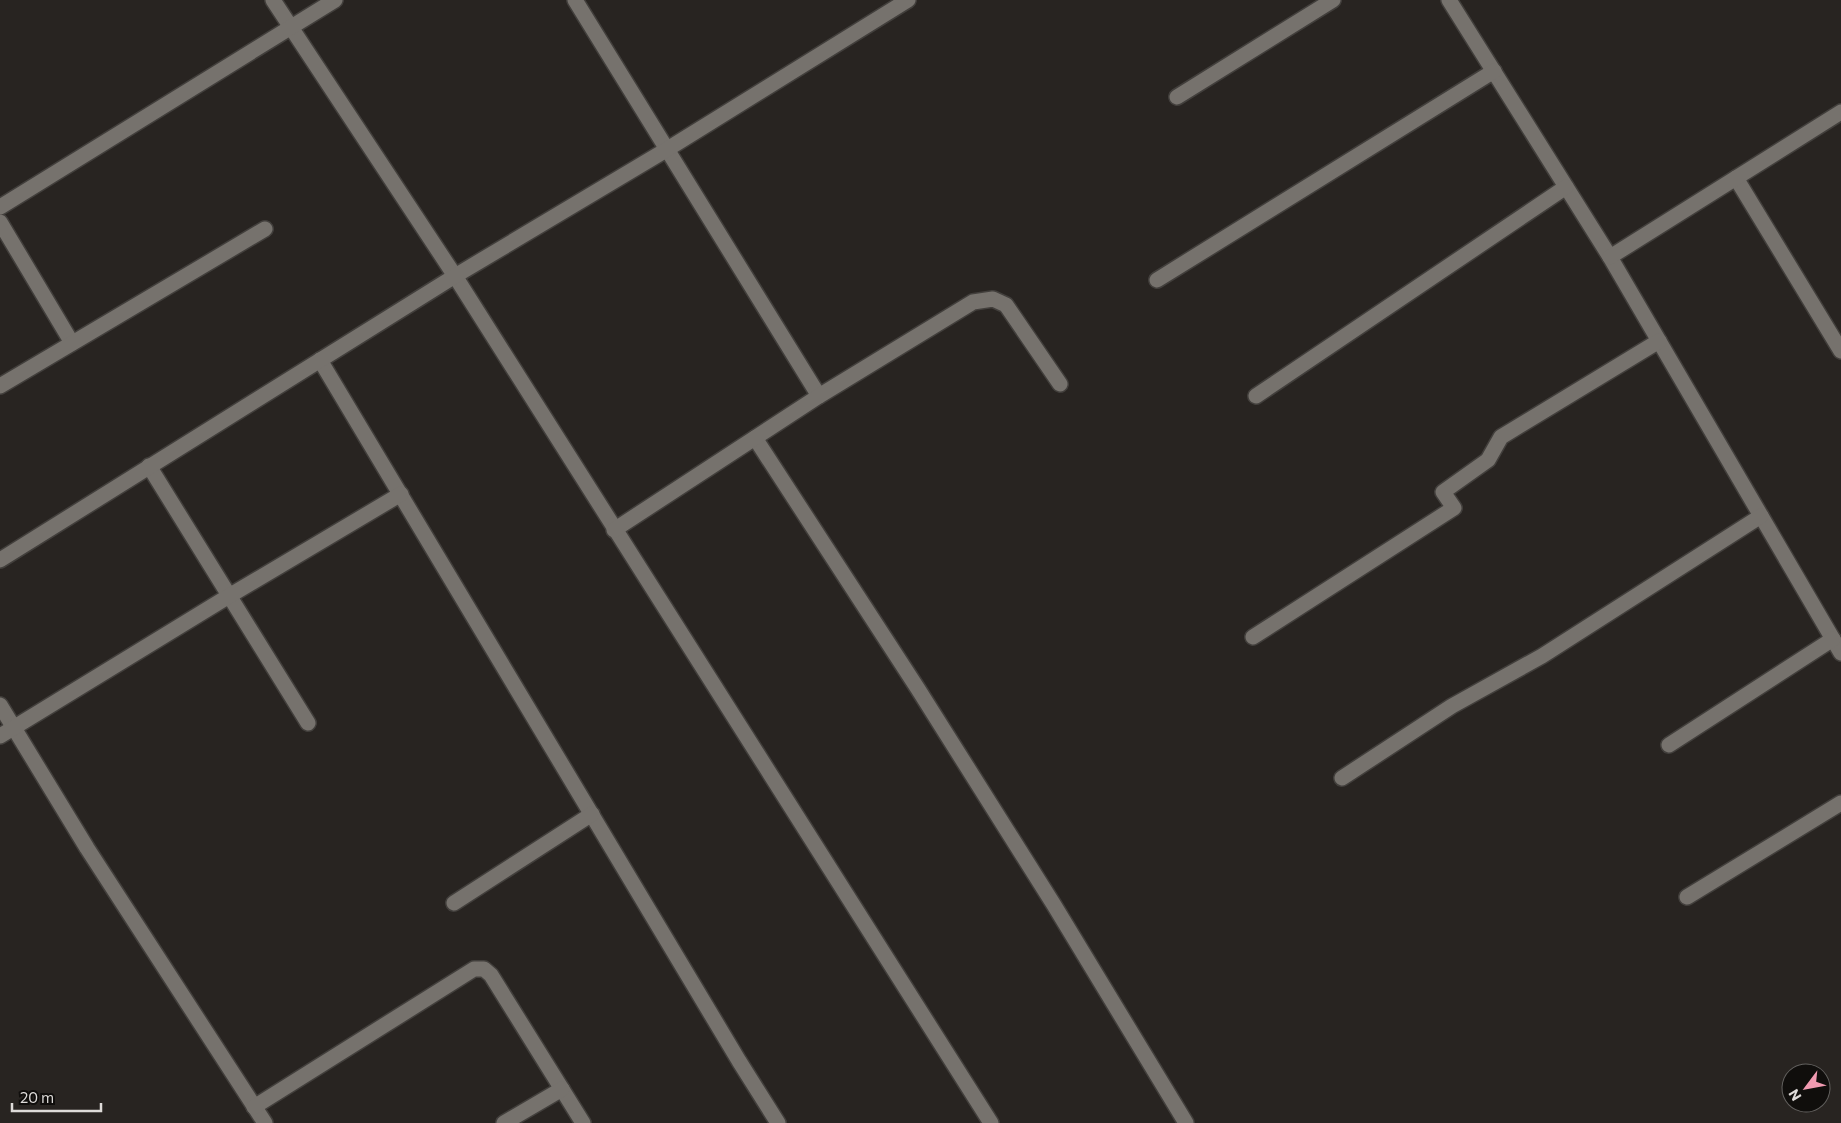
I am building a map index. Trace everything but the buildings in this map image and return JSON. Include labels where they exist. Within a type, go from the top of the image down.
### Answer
[{"type":"street","points":[[273,0],[455,276],[991,1123]]},
{"type":"street","points":[[0,207],[335,0]]},
{"type":"street","points":[[575,0],[819,396]]},
{"type":"street","points":[[1177,98],[1333,0]]},
{"type":"street","points":[[0,560],[455,276],[666,150],[905,1]]},
{"type":"street","points":[[1457,3],[1494,71],[1610,257],[1841,652]]},
{"type":"street","points":[[1156,280],[1494,71]]},
{"type":"street","points":[[1610,257],[1841,112]]},
{"type":"street","points":[[1736,178],[1841,351]]},
{"type":"street","points":[[1256,396],[1566,187]]},
{"type":"street","points":[[0,222],[72,343]]},
{"type":"street","points":[[0,386],[264,229]]},
{"type":"street","points":[[614,530],[819,396],[973,302],[992,298],[1006,305],[1060,384]]},
{"type":"street","points":[[1253,637],[1454,508],[1443,492],[1488,460],[1501,437],[1659,341]]},
{"type":"street","points":[[320,360],[778,1123]]},
{"type":"street","points":[[755,438],[1049,896],[1186,1123]]},
{"type":"street","points":[[150,466],[308,723]]},
{"type":"street","points":[[0,736],[229,596],[401,494]]},
{"type":"street","points":[[1342,778],[1452,706],[1542,656],[1761,516]]},
{"type":"street","points":[[1670,746],[1833,639]]},
{"type":"street","points":[[0,705],[87,848],[264,1123]]},
{"type":"street","points":[[1686,897],[1841,803]]},
{"type":"street","points":[[454,903],[592,814]]},
{"type":"street","points":[[254,1107],[474,970],[484,969],[491,975],[583,1123]]},
{"type":"street","points":[[504,1123],[562,1089]]}]
